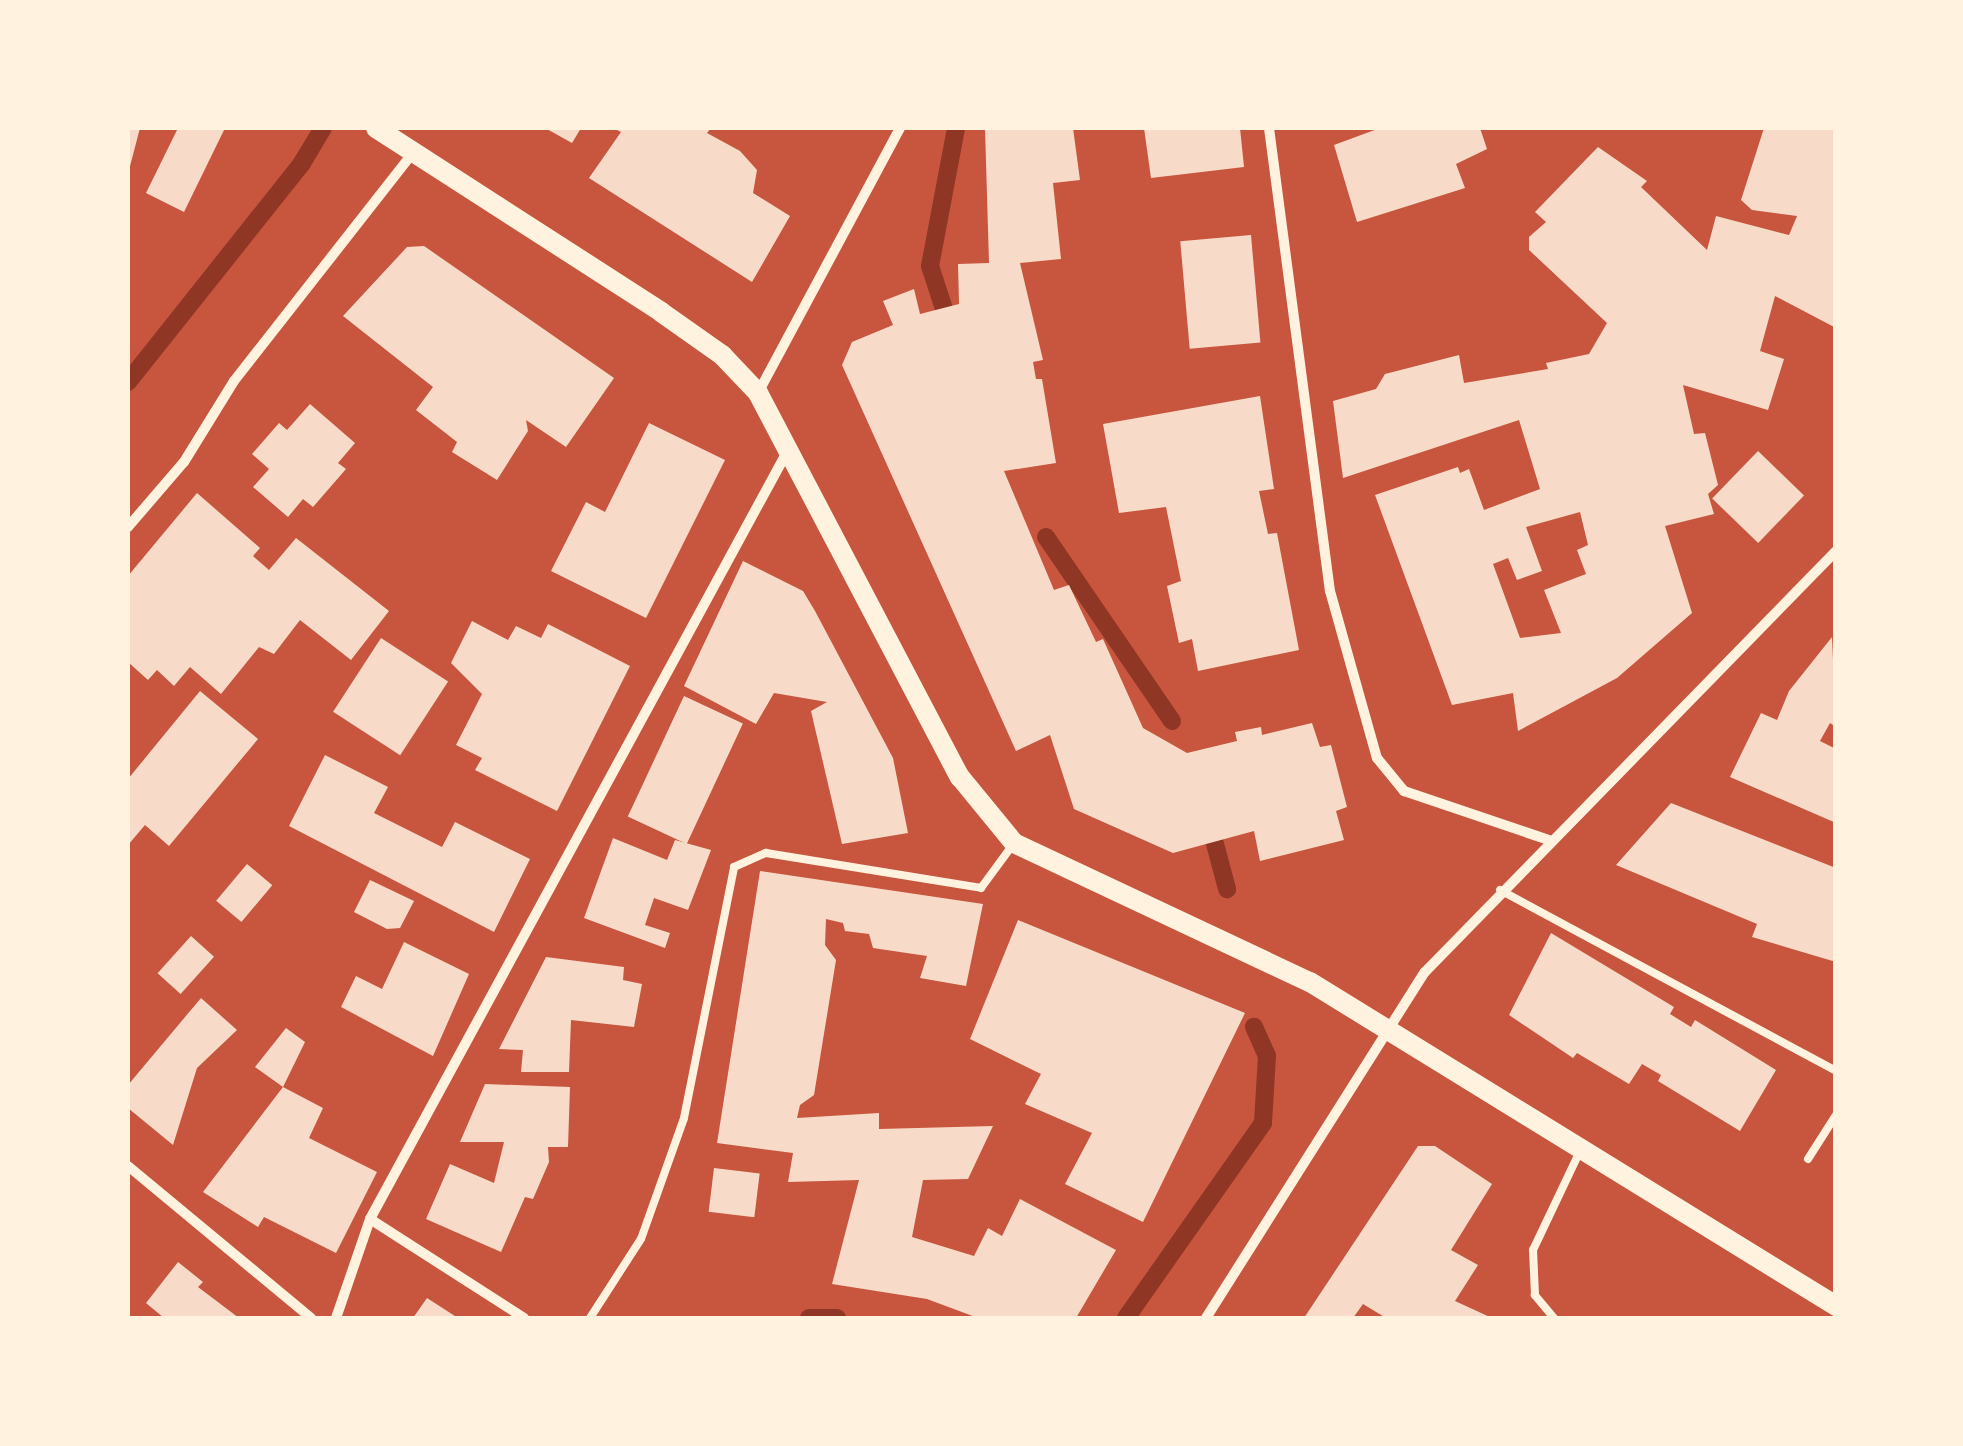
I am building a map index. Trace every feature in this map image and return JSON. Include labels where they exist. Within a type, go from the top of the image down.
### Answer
[{"type":"main road","points":[[376,128],[661,312],[722,355],[758,392],[790,445],[936,736],[960,778],[1014,843],[1276,964],[1836,1306]]},
{"type":"street","points":[[758,392],[900,128]]},
{"type":"street","points":[[1269,128],[1330,591],[1377,758],[1404,792],[1552,841]]},
{"type":"street","points":[[128,527],[184,462],[234,381],[413,153]]},
{"type":"street","points":[[336,1318],[370,1219],[790,445]]},
{"type":"street","points":[[1206,1318],[1385,1029],[1425,972],[1500,890],[1836,551]]},
{"type":"street","points":[[128,1166],[311,1318]]},
{"type":"street","points":[[370,1219],[524,1318]]},
{"type":"lane","points":[[590,1318],[640,1239],[684,1118],[734,867],[766,853],[981,888],[1014,843]]},
{"type":"lane","points":[[1500,890],[1836,1072]]},
{"type":"lane","points":[[1808,1159],[1836,1115]]},
{"type":"lane","points":[[1554,1318],[1535,1295],[1533,1250],[1580,1151]]},
{"type":"building","points":[[128,128],[140,128],[129,170],[128,170]]},
{"type":"building","points":[[178,128],[225,128],[184,212],[146,193]]},
{"type":"building","points":[[545,128],[581,128],[572,143]]},
{"type":"building","points":[[613,128],[711,128],[707,133],[740,151],[757,170],[753,193],[790,216],[752,282],[589,178],[621,132]]},
{"type":"building","points":[[985,128],[1073,128],[1080,180],[1053,183],[1061,259],[1020,263],[1043,360],[1033,362],[1036,379],[1042,379],[1056,463],[1004,471],[1054,590],[1069,585],[1096,642],[1103,639],[1143,728],[1187,753],[1237,741],[1235,732],[1261,727],[1262,735],[1312,723],[1320,747],[1331,745],[1347,807],[1336,811],[1344,840],[1260,861],[1254,831],[1173,853],[1074,809],[1050,735],[1016,751],[842,365],[852,342],[893,325],[883,301],[914,289],[920,314],[959,304],[958,264],[989,263]]},
{"type":"building","points":[[1144,128],[1240,128],[1244,167],[1151,178]]},
{"type":"building","points":[[1380,128],[1480,128],[1487,149],[1456,164],[1465,188],[1357,222],[1334,145]]},
{"type":"building","points":[[1764,128],[1836,128],[1836,328],[1775,296],[1760,351],[1784,359],[1768,410],[1683,385],[1694,434],[1705,433],[1718,485],[1708,494],[1714,514],[1665,526],[1692,613],[1617,678],[1518,731],[1513,693],[1452,705],[1375,495],[1458,467],[1460,473],[1469,469],[1484,510],[1540,489],[1519,420],[1343,478],[1333,401],[1376,389],[1385,374],[1459,355],[1464,383],[1548,369],[1546,363],[1589,354],[1607,323],[1529,250],[1529,237],[1546,222],[1535,212],[1598,147],[1647,181],[1641,187],[1707,250],[1716,216],[1789,235],[1797,216],[1752,210],[1741,200]],"holes":[[[1580,512],[1588,545],[1577,550],[1586,574],[1544,590],[1561,633],[1520,638],[1493,564],[1508,558],[1517,580],[1542,571],[1526,527]]]},
{"type":"building","points":[[1251,235],[1260,343],[1190,349],[1180,241]]},
{"type":"building","points":[[424,246],[614,378],[566,447],[526,420],[528,431],[497,480],[452,452],[457,442],[416,410],[433,387],[343,316],[407,247]]},
{"type":"building","points":[[1260,396],[1274,489],[1259,491],[1268,534],[1277,533],[1299,650],[1198,671],[1192,639],[1179,643],[1167,586],[1181,581],[1166,507],[1119,513],[1103,424]]},
{"type":"building","points":[[310,404],[355,443],[338,463],[346,469],[313,507],[303,499],[288,517],[253,487],[269,469],[252,454],[279,423],[287,430]]},
{"type":"building","points":[[649,423],[725,460],[646,618],[551,571],[586,502],[605,512]]},
{"type":"building","points":[[1758,451],[1804,495],[1758,543],[1712,498]]},
{"type":"building","points":[[197,493],[260,548],[253,556],[269,570],[296,538],[389,611],[351,660],[300,620],[274,654],[259,647],[221,694],[190,667],[174,686],[157,670],[148,680],[128,662],[128,576]]},
{"type":"building","points":[[743,561],[803,591],[893,758],[908,833],[842,844],[811,711],[827,702],[774,693],[756,724],[684,686]]},
{"type":"building","points":[[472,621],[508,640],[516,626],[541,638],[548,624],[630,666],[557,811],[475,770],[482,758],[456,745],[482,694],[451,663]]},
{"type":"building","points":[[1832,637],[1836,727],[1830,723],[1820,741],[1836,749],[1836,823],[1730,777],[1761,713],[1777,720],[1789,691]]},
{"type":"building","points":[[381,638],[448,682],[400,755],[333,712]]},
{"type":"building","points":[[200,691],[258,739],[169,846],[145,825],[128,845],[128,779]]},
{"type":"building","points":[[684,696],[743,723],[687,844],[628,817]]},
{"type":"building","points":[[325,755],[388,787],[374,813],[442,847],[455,822],[530,859],[494,932],[289,826]]},
{"type":"building","points":[[1671,803],[1836,868],[1836,962],[1752,937],[1757,924],[1616,865]]},
{"type":"building","points":[[613,838],[667,860],[675,840],[711,850],[688,910],[654,898],[645,925],[670,933],[665,948],[584,918]]},
{"type":"building","points":[[247,864],[272,885],[241,922],[216,901]]},
{"type":"building","points":[[760,871],[983,904],[966,986],[920,978],[927,956],[873,948],[869,934],[845,931],[843,923],[826,919],[825,945],[836,960],[814,1095],[800,1105],[797,1118],[879,1113],[879,1129],[993,1126],[968,1179],[923,1180],[912,1237],[974,1256],[988,1228],[1002,1236],[1020,1199],[1116,1250],[1076,1318],[978,1318],[927,1299],[832,1284],[859,1180],[788,1182],[793,1153],[717,1143]]},
{"type":"building","points":[[370,880],[414,901],[400,928],[387,929],[354,912]]},
{"type":"building","points":[[1018,920],[1245,1013],[1143,1222],[1065,1184],[1092,1133],[1025,1104],[1041,1074],[970,1039]]},
{"type":"building","points":[[1551,933],[1674,1007],[1670,1014],[1691,1027],[1695,1020],[1776,1070],[1740,1131],[1658,1081],[1661,1075],[1642,1064],[1629,1084],[1577,1053],[1573,1058],[1509,1015]]},
{"type":"building","points":[[191,936],[214,957],[181,994],[158,973]]},
{"type":"building","points":[[404,942],[469,974],[433,1056],[341,1007],[356,976],[382,989]]},
{"type":"building","points":[[546,957],[624,967],[623,980],[642,984],[634,1027],[571,1020],[569,1072],[521,1072],[523,1050],[499,1049]]},
{"type":"building","points":[[201,998],[237,1030],[197,1068],[173,1145],[128,1108],[128,1085]]},
{"type":"building","points":[[286,1028],[305,1042],[283,1087],[255,1067]]},
{"type":"building","points":[[485,1084],[570,1087],[568,1147],[548,1147],[549,1162],[533,1199],[525,1197],[501,1252],[426,1219],[450,1164],[494,1183],[504,1142],[460,1142]]},
{"type":"building","points":[[283,1087],[323,1108],[309,1138],[377,1172],[336,1253],[264,1217],[258,1227],[203,1192]]},
{"type":"building","points":[[1418,1146],[1435,1146],[1492,1184],[1451,1250],[1478,1265],[1455,1301],[1492,1318],[1386,1318],[1363,1304],[1353,1318],[1304,1318]]},
{"type":"building","points":[[714,1168],[760,1174],[754,1217],[709,1212]]},
{"type":"building","points":[[178,1262],[203,1282],[198,1287],[239,1318],[164,1318],[146,1303]]},
{"type":"building","points":[[427,1298],[458,1318],[413,1318]]},
{"type":"waterway","points":[[128,382],[302,163],[323,128]]},
{"type":"waterway","points":[[944,309],[930,266],[956,128]]},
{"type":"waterway","points":[[1046,537],[1172,721]]},
{"type":"waterway","points":[[1214,840],[1227,889]]},
{"type":"waterway","points":[[1126,1318],[1263,1123],[1267,1056],[1254,1027]]},
{"type":"waterway","points":[[809,1318],[837,1318]]}]
